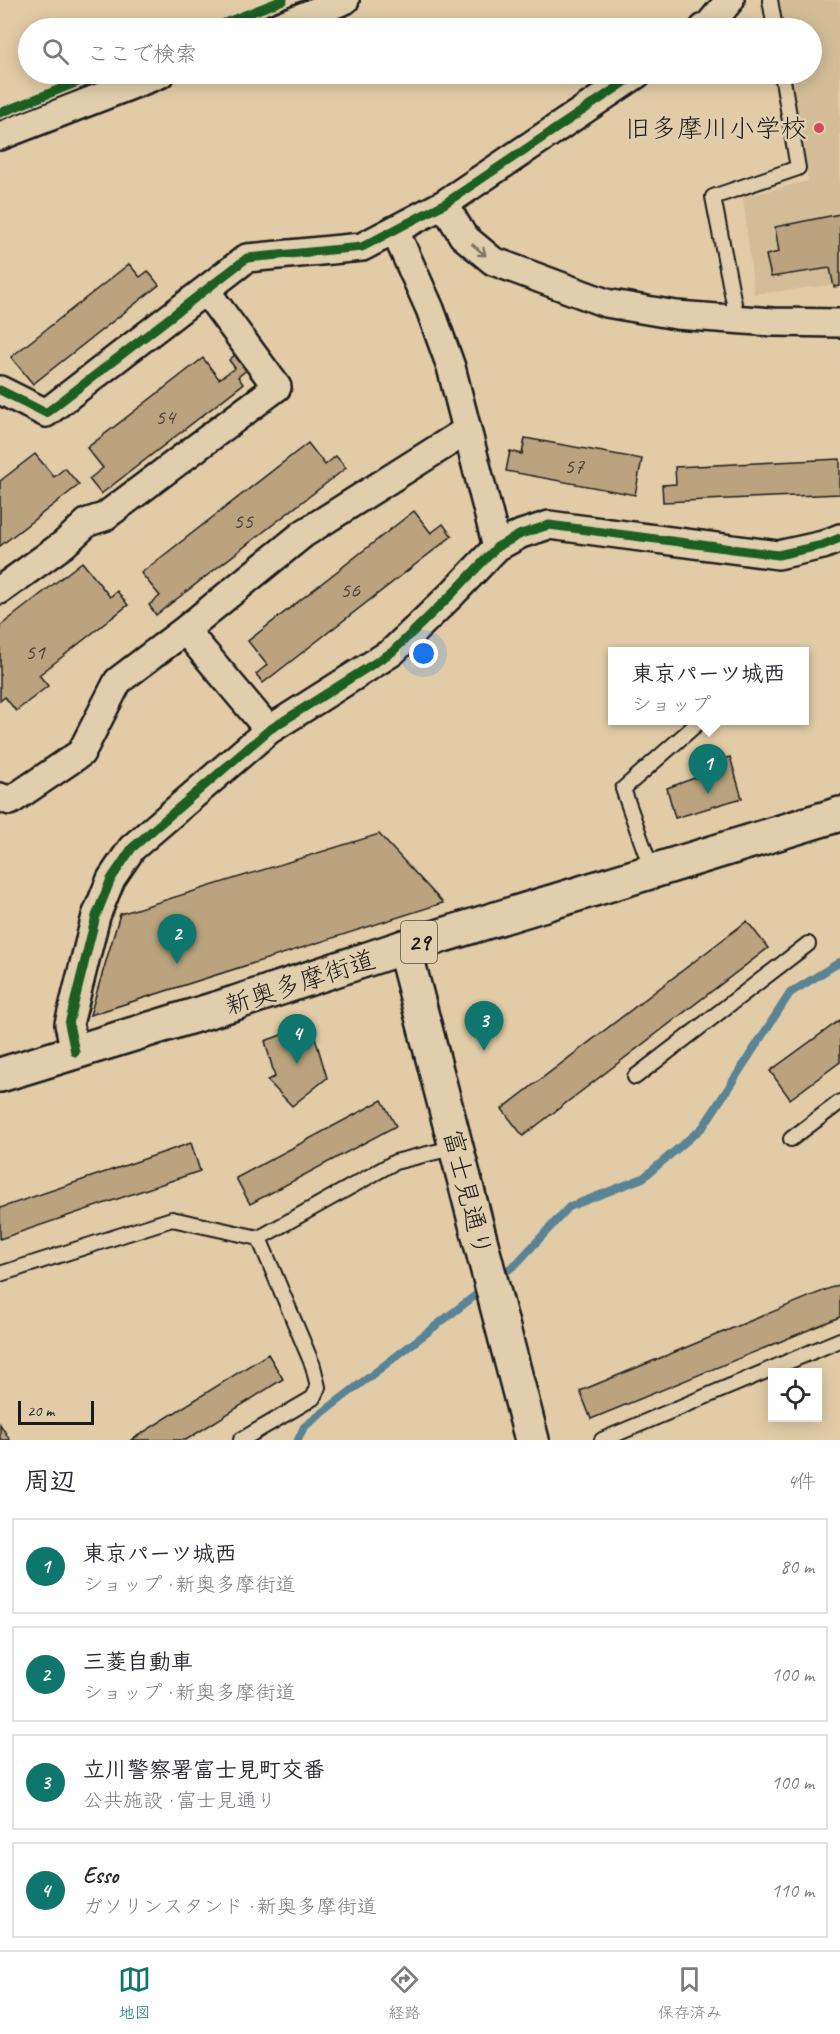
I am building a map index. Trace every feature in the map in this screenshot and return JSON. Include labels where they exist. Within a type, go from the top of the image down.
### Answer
[{"type":"main road","name":"新奥多摩街道","points":[[0,1075],[235,1004],[404,947],[840,814]]},
{"type":"main road","name":"富士見通り","points":[[404,947],[532,1440]]},
{"type":"street","points":[[299,18],[345,0]]},
{"type":"street","points":[[715,18],[730,0]]},
{"type":"street","points":[[0,136],[134,84]]},
{"type":"street","points":[[0,390],[46,412],[248,258],[363,247],[444,204],[622,84]]},
{"type":"street","points":[[444,204],[463,236],[493,261],[606,303],[676,315],[840,323]]},
{"type":"street","points":[[394,231],[430,309],[451,367],[497,547]]},
{"type":"street","points":[[0,590],[64,543],[88,522],[104,517],[277,387],[207,291]]},
{"type":"street","points":[[0,797],[10,801],[81,753],[118,681],[303,534],[466,431]]},
{"type":"street","points":[[75,1052],[69,1024],[96,916],[111,879],[132,848],[269,730],[392,652],[497,547],[521,534],[549,525],[778,555],[823,545],[840,538]]},
{"type":"street","points":[[185,630],[269,730]]},
{"type":"lane","points":[[770,0],[773,18]]},
{"type":"lane","points":[[737,319],[713,197],[798,168],[784,84]]},
{"type":"lane","points":[[652,871],[623,789],[696,725]]},
{"type":"lane","points":[[635,1077],[808,944]]},
{"type":"lane","points":[[791,1138],[840,1101]]},
{"type":"lane","points":[[0,1274],[172,1219],[259,1238],[395,1162],[456,1147]]},
{"type":"lane","points":[[241,1440],[313,1398],[318,1387],[313,1366],[259,1238]]},
{"type":"lane","points":[[602,1440],[840,1340]]},
{"type":"shaded area","name":"旧多摩川小学校","points":[[777,0],[840,0],[840,284],[754,294],[743,197],[808,181],[792,84],[822,84],[822,18],[780,18]]},
{"type":"building","points":[[840,214],[840,286],[834,287],[830,268],[771,277],[766,255],[779,252],[775,227]]},
{"type":"building","points":[[129,264],[140,277],[148,271],[159,285],[33,384],[11,357]]},
{"type":"building","points":[[236,354],[248,369],[238,377],[243,384],[101,494],[89,479],[103,468],[87,448],[203,358],[219,379],[235,368],[229,360]]},
{"type":"building","points":[[525,438],[642,459],[635,495],[506,471],[510,451],[522,454]]},
{"type":"building","points":[[308,443],[325,465],[336,456],[346,468],[156,615],[149,605],[160,596],[141,573]]},
{"type":"building","points":[[35,454],[54,477],[65,468],[79,485],[0,546],[0,481]]},
{"type":"building","points":[[840,459],[840,494],[663,502],[662,485],[676,484],[675,467]]},
{"type":"building","points":[[414,511],[431,533],[443,524],[452,536],[263,683],[256,674],[267,665],[248,641]]},
{"type":"building","points":[[82,562],[110,597],[117,591],[128,605],[39,675],[48,686],[16,711],[5,697],[0,701],[0,626]]},
{"type":"building","points":[[730,757],[742,798],[675,818],[667,788],[703,775],[701,766]]},
{"type":"building","points":[[379,834],[443,903],[90,1015],[120,914]]},
{"type":"building","points":[[747,921],[768,948],[523,1136],[502,1109]]},
{"type":"building","points":[[840,1020],[840,1062],[790,1099],[770,1071]]},
{"type":"building","points":[[311,1024],[327,1078],[292,1106],[267,1080],[275,1077],[265,1041]]},
{"type":"building","points":[[382,1100],[396,1126],[250,1204],[236,1178]]},
{"type":"building","points":[[191,1143],[200,1171],[0,1239],[0,1208]]},
{"type":"building","points":[[840,1284],[840,1317],[591,1419],[580,1391]]},
{"type":"building","points":[[268,1354],[283,1379],[186,1440],[131,1440]]},
{"type":"building","points":[[0,1424],[10,1440],[0,1440]]},
{"type":"waterway","points":[[499,1277],[517,1263],[569,1207],[643,1178],[703,1127],[790,993],[840,962]]},
{"type":"waterway","points":[[298,1440],[304,1427],[485,1288]]},
{"type":"cycle path","points":[[237,18],[283,0]]},
{"type":"cycle path","points":[[0,113],[73,84]]},
{"type":"cycle path","points":[[0,390],[46,413],[247,258],[362,247],[444,204],[622,84]]},
{"type":"cycle path","points":[[75,1052],[69,1024],[96,916],[111,879],[132,848],[269,730],[392,652],[497,547],[521,534],[549,525],[778,555],[823,545],[840,538]]},
{"type":"place","name":"旧多摩川小学校","points":[[819,128]]},
{"type":"place","name":"東京パーツ城西","points":[[708,794]]},
{"type":"place","name":"三菱自動車","points":[[177,964]]},
{"type":"place","name":"立川警察署富士見町交番","points":[[484,1051]]},
{"type":"place","name":"Esso","points":[[297,1064]]}]
